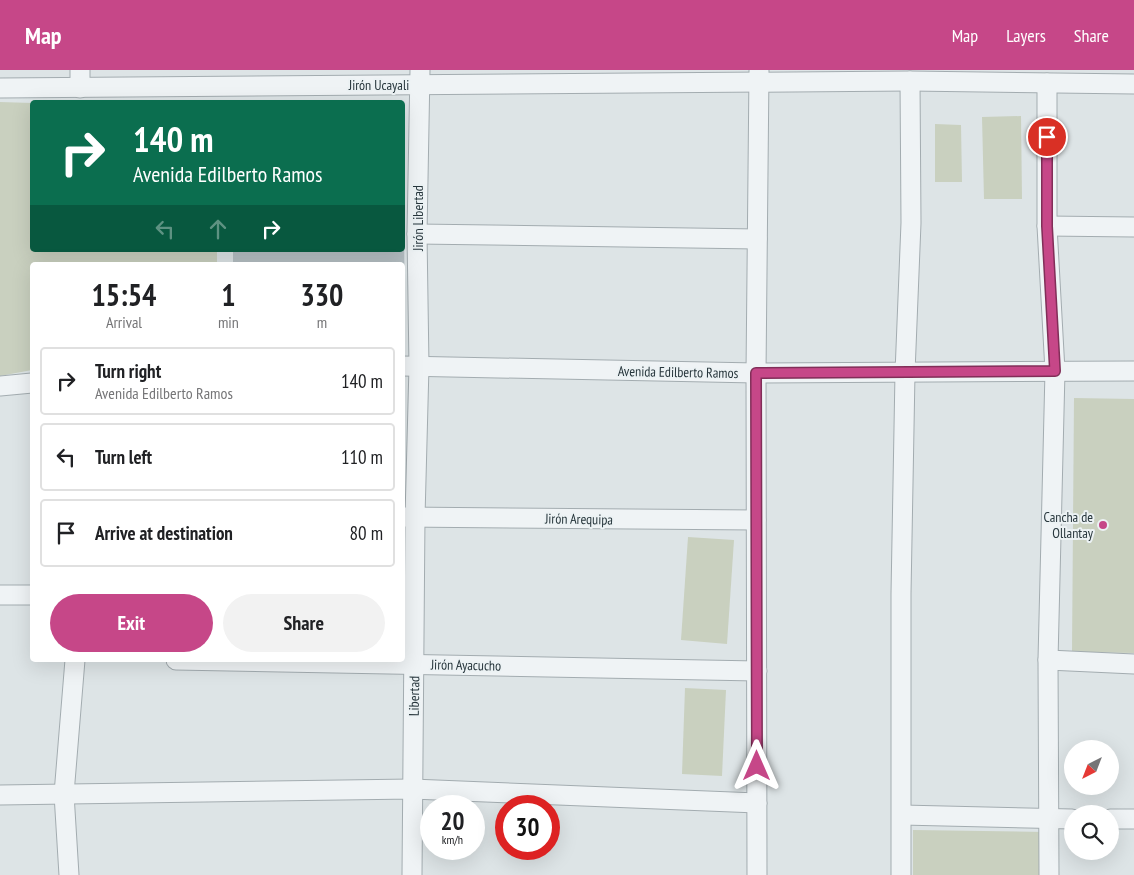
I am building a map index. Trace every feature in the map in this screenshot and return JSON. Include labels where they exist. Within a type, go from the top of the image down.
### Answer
[{"type":"street","name":"Jirón Ucayali","points":[[0,88],[80,79],[420,77],[759,76],[910,81],[1134,84]]},
{"type":"street","points":[[757,875],[756,373],[759,76]]},
{"type":"street","name":"Jirón Libertad","points":[[411,366],[417,234],[420,77]]},
{"type":"street","points":[[901,875],[905,373],[911,223],[910,81]]},
{"type":"street","points":[[1047,83],[1047,226],[1055,371],[1048,660],[1049,875]]},
{"type":"street","points":[[1047,226],[1134,227]]},
{"type":"street","points":[[417,234],[757,239]]},
{"type":"street","name":"Avenida Edilberto Ramos","points":[[411,366],[756,373],[1134,372]]},
{"type":"street","name":"Libertad","points":[[411,366],[409,517],[414,664],[412,875]]},
{"type":"street","points":[[0,386],[30,383]]},
{"type":"street","name":"Jirón Arequipa","points":[[409,517],[756,520]]},
{"type":"street","points":[[0,595],[30,595]]},
{"type":"street","points":[[1048,660],[1134,664]]},
{"type":"street","points":[[69,875],[64,794],[75,662]]},
{"type":"street","name":"Jirón Ayacucho","points":[[295,662],[757,671]]},
{"type":"street","points":[[0,795],[412,789],[757,804]]},
{"type":"street","points":[[902,815],[1064,819]]},
{"type":"street","points":[[1119,819],[1134,819]]},
{"type":"green space","points":[[0,102],[30,103],[30,252],[217,252],[217,262],[30,262],[30,370],[0,376]]},
{"type":"green space","points":[[1021,116],[1022,199],[984,199],[982,117]]},
{"type":"green space","points":[[935,124],[961,125],[962,182],[935,182]]},
{"type":"green space","name":"Cancha de Ollantay","points":[[1074,398],[1134,399],[1134,653],[1072,652]]},
{"type":"green space","points":[[688,537],[734,540],[727,644],[681,640]]},
{"type":"green space","points":[[685,688],[726,690],[722,776],[682,774]]},
{"type":"green space","points":[[913,830],[1045,832],[1045,875],[913,875]]},
{"type":"building","points":[[233,252],[404,252],[404,262],[233,262]]},
{"type":"place","name":"Cancha de Ollantay","points":[[1103,525]]},
{"type":"route","points":[[757,766],[756,373],[1055,371],[1047,226],[1047,137]]}]
